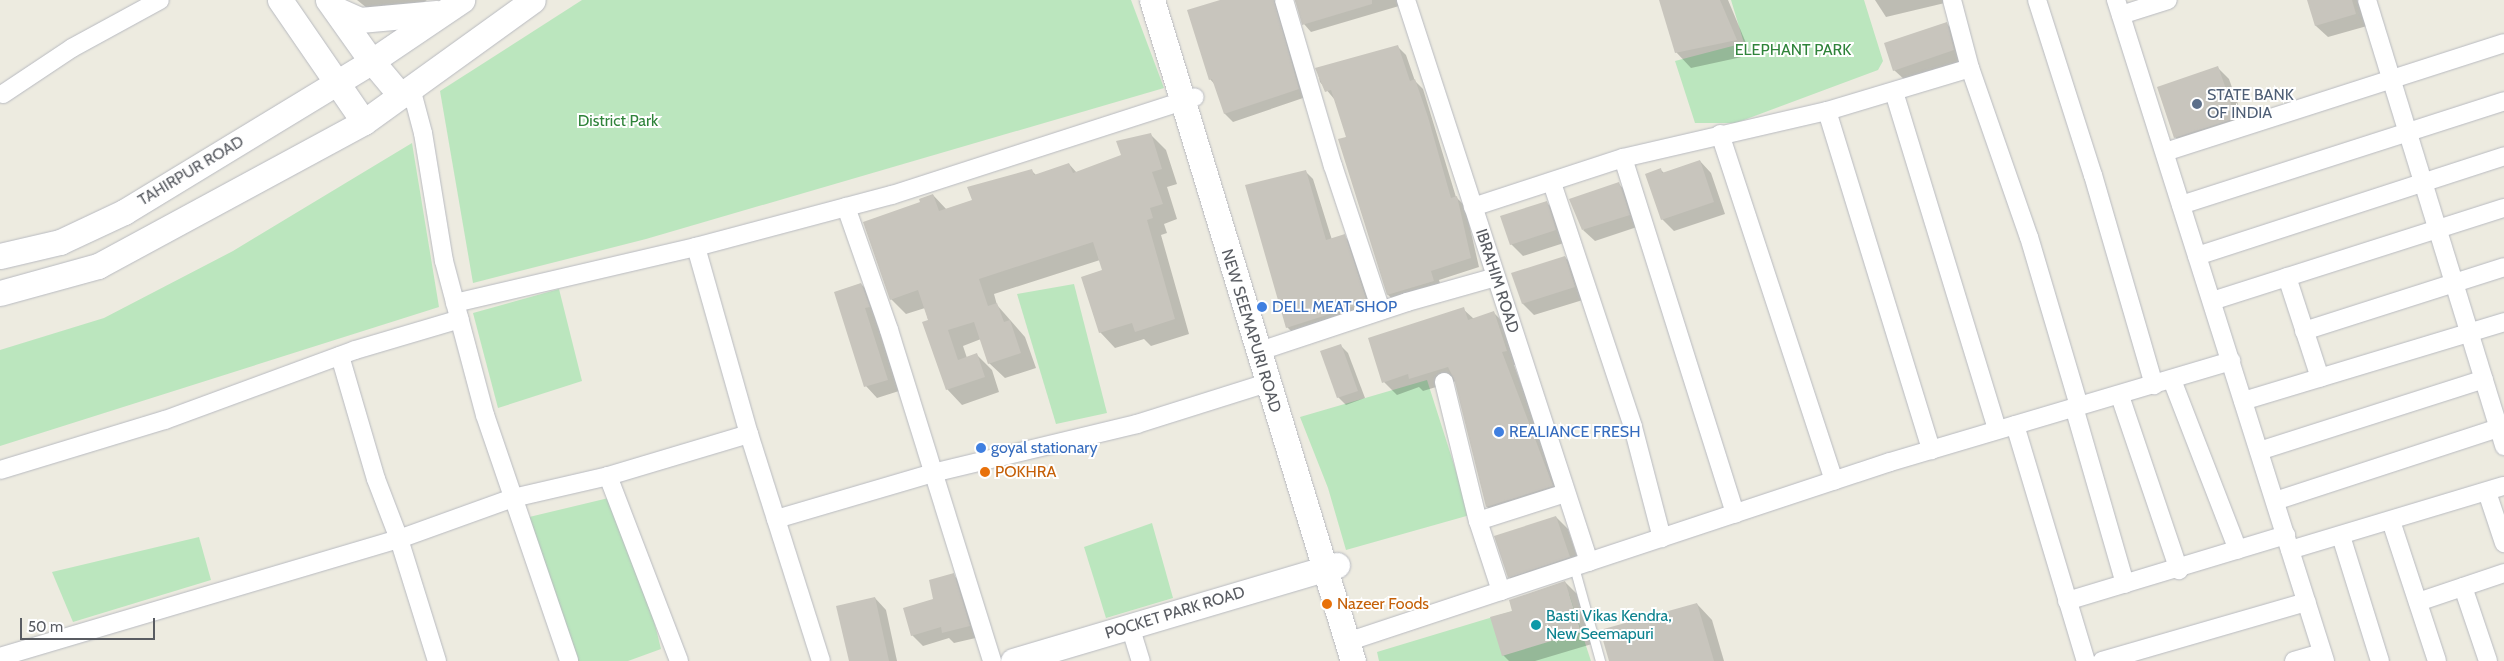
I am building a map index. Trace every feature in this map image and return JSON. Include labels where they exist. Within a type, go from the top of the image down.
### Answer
[{"type":"main road","points":[[280,0],[364,122]]},
{"type":"main road","points":[[0,293],[98,266],[364,122],[533,0]]},
{"type":"main road","name":"NEW SEEMAPURI ROAD","points":[[1152,0],[1189,99],[1263,351],[1360,653]]},
{"type":"main road","name":"NEW SEEMAPURI ROAD","points":[[1168,0],[1189,99]]},
{"type":"main road","points":[[332,4],[372,61],[406,92]]},
{"type":"main road","points":[[332,4],[360,20],[452,6]]},
{"type":"main road","name":"TAHIRPUR ROAD","points":[[0,256],[60,242],[124,212],[372,61],[452,6]]},
{"type":"main road","name":"NEW SEEMAPURI ROAD","points":[[1263,351],[1266,383],[1331,566]]},
{"type":"main road","name":"POCKET PARK ROAD","points":[[1013,661],[1331,566]]},
{"type":"street","points":[[3,94],[72,48],[160,0]]},
{"type":"street","points":[[1284,0],[1332,166],[1381,310]]},
{"type":"street","name":"IBRAHIM ROAD","points":[[1406,0],[1566,493],[1582,565]]},
{"type":"street","points":[[1952,0],[1970,68],[2029,237],[2125,584]]},
{"type":"street","points":[[2037,0],[2093,175],[2154,385]]},
{"type":"street","points":[[2168,0],[2119,8],[2323,657],[2294,661]]},
{"type":"street","points":[[2367,0],[2504,446]]},
{"type":"street","points":[[2165,152],[2504,43]]},
{"type":"street","points":[[1473,207],[1552,183],[1623,158],[1720,134],[1827,111],[1970,68]]},
{"type":"street","points":[[406,92],[423,134],[444,262],[485,415],[569,661]]},
{"type":"street","points":[[1894,92],[1997,429]]},
{"type":"street","points":[[0,470],[165,420],[457,311],[846,207],[1189,99]]},
{"type":"street","points":[[2181,205],[2504,101]]},
{"type":"street","points":[[1827,111],[1931,450]]},
{"type":"street","points":[[1720,134],[1834,481]]},
{"type":"street","points":[[2197,256],[2504,156]]},
{"type":"street","points":[[1623,158],[1735,514]]},
{"type":"street","points":[[1552,183],[1633,427],[1662,538]]},
{"type":"street","points":[[846,207],[889,330],[992,661]]},
{"type":"street","points":[[2212,301],[2504,208]]},
{"type":"street","points":[[696,247],[749,434],[821,661]]},
{"type":"street","points":[[2304,331],[2504,267]]},
{"type":"street","points":[[1263,351],[1381,310],[1496,277]]},
{"type":"street","points":[[2287,277],[2320,378]]},
{"type":"street","points":[[2243,401],[2504,322]]},
{"type":"street","points":[[340,356],[376,479],[399,539],[437,661]]},
{"type":"street","points":[[1360,653],[1501,591],[1997,429],[2120,396],[2231,361]]},
{"type":"street","points":[[2259,451],[2484,379]]},
{"type":"street","points":[[2172,380],[2238,550]]},
{"type":"street","points":[[1444,382],[1478,521],[1501,591]]},
{"type":"street","points":[[776,519],[933,473],[1137,424],[1266,383]]},
{"type":"street","points":[[2120,396],[2179,570]]},
{"type":"street","points":[[2015,425],[2086,661]]},
{"type":"street","points":[[2275,501],[2498,428]]},
{"type":"street","points":[[0,657],[399,539],[513,498],[608,476],[749,434]]},
{"type":"street","points":[[608,476],[679,661]]},
{"type":"street","points":[[2067,601],[2179,570],[2238,550],[2341,536],[2504,486]]},
{"type":"street","points":[[2487,492],[2504,543]]},
{"type":"street","points":[[1478,521],[1566,493]]},
{"type":"street","points":[[2391,521],[2437,661]]},
{"type":"street","points":[[2341,536],[2380,661]]},
{"type":"street","points":[[2418,602],[2504,573]]},
{"type":"street","points":[[2463,587],[2488,661]]},
{"type":"street","points":[[2102,661],[2307,602]]},
{"type":"street","points":[[1130,626],[1141,661]]},
{"type":"lane","points":[[1582,565],[1600,661]]},
{"type":"green space","name":"District Park","points":[[582,0],[1131,0],[1164,88],[646,239],[473,283],[440,91]]},
{"type":"green space","name":"ELEPHANT PARK","points":[[1731,0],[1864,0],[1883,61],[1878,70],[1736,123],[1695,123],[1675,61],[1744,43]]},
{"type":"green space","points":[[412,143],[439,307],[0,446],[0,350],[104,318],[233,251]]},
{"type":"green space","points":[[1074,284],[1107,413],[1056,424],[1017,294]]},
{"type":"green space","points":[[559,289],[582,381],[498,408],[473,313]]},
{"type":"green space","points":[[1427,380],[1470,515],[1346,550],[1328,488],[1300,417]]},
{"type":"green space","points":[[617,496],[642,572],[661,649],[628,661],[564,661],[525,518]]},
{"type":"green space","points":[[1152,523],[1173,598],[1106,618],[1084,547]]},
{"type":"green space","points":[[199,537],[211,580],[73,622],[52,572]]},
{"type":"green space","points":[[1569,594],[1591,661],[1379,661],[1377,652]]},
{"type":"building","points":[[1220,0],[1274,0],[1299,89],[1224,114],[1212,79],[1209,80],[1187,10]]},
{"type":"building","points":[[1295,0],[1372,0],[1372,4],[1302,25]]},
{"type":"building","points":[[1659,0],[1720,0],[1737,40],[1675,53]]},
{"type":"building","points":[[2307,0],[2352,0],[2356,14],[2315,26]]},
{"type":"building","points":[[1947,22],[1954,50],[1893,71],[1884,43]]},
{"type":"building","points":[[1398,45],[1410,81],[1415,79],[1451,198],[1457,196],[1471,258],[1431,271],[1434,281],[1387,295],[1338,139],[1346,137],[1331,90],[1325,92],[1315,68]]},
{"type":"building","name":"STATE BANK OF INDIA","points":[[2218,66],[2236,118],[2174,138],[2157,87]]},
{"type":"building","points":[[1151,133],[1162,169],[1152,172],[1163,204],[1150,208],[1153,218],[1147,220],[1175,319],[1135,332],[1132,323],[1099,333],[1081,277],[1102,270],[1093,242],[979,279],[988,306],[997,303],[1004,322],[1010,320],[1021,353],[988,364],[974,322],[948,330],[958,360],[977,353],[985,377],[946,390],[922,322],[928,320],[918,290],[890,300],[863,222],[920,202],[919,199],[933,194],[939,211],[972,200],[967,187],[1032,169],[1034,175],[1069,163],[1073,173],[1121,155],[1116,141]]},
{"type":"building","points":[[1700,160],[1714,202],[1661,220],[1645,174],[1661,168],[1662,173]]},
{"type":"building","points":[[1306,170],[1326,240],[1345,234],[1367,302],[1286,328],[1245,185]]},
{"type":"building","points":[[1619,182],[1630,215],[1582,230],[1569,199]]},
{"type":"building","points":[[1547,201],[1556,230],[1510,245],[1500,216]]},
{"type":"building","points":[[1565,256],[1575,287],[1522,304],[1511,273]]},
{"type":"building","points":[[861,283],[870,307],[865,308],[888,380],[864,387],[834,292]]},
{"type":"building","points":[[1464,307],[1468,320],[1494,311],[1507,351],[1502,352],[1553,486],[1486,507],[1454,379],[1448,367],[1409,379],[1408,374],[1382,383],[1368,338]]},
{"type":"building","points":[[1341,344],[1358,391],[1337,398],[1320,351]]},
{"type":"building","points":[[1556,516],[1570,557],[1508,578],[1494,536]]},
{"type":"building","points":[[954,573],[970,626],[942,633],[941,627],[911,636],[903,608],[933,599],[929,580]]},
{"type":"building","name":"Basti Vikas Kendra, New Seemapuri","points":[[1565,581],[1581,632],[1502,656],[1490,617],[1512,611],[1509,600]]},
{"type":"building","points":[[875,597],[889,661],[849,661],[836,606]]},
{"type":"building","points":[[1697,603],[1714,661],[1609,661],[1600,630]]},
{"type":"place","name":"STATE BANK OF INDIA","points":[[2197,104]]},
{"type":"place","name":"DELL MEAT SHOP","points":[[1262,307]]},
{"type":"place","name":"REALIANCE FRESH","points":[[1499,432]]},
{"type":"place","name":"goyal stationary","points":[[981,448]]},
{"type":"place","name":"POKHRA","points":[[985,472]]},
{"type":"place","name":"Nazeer Foods","points":[[1327,604]]},
{"type":"place","name":"Basti Vikas Kendra, New Seemapuri","points":[[1536,625]]}]
